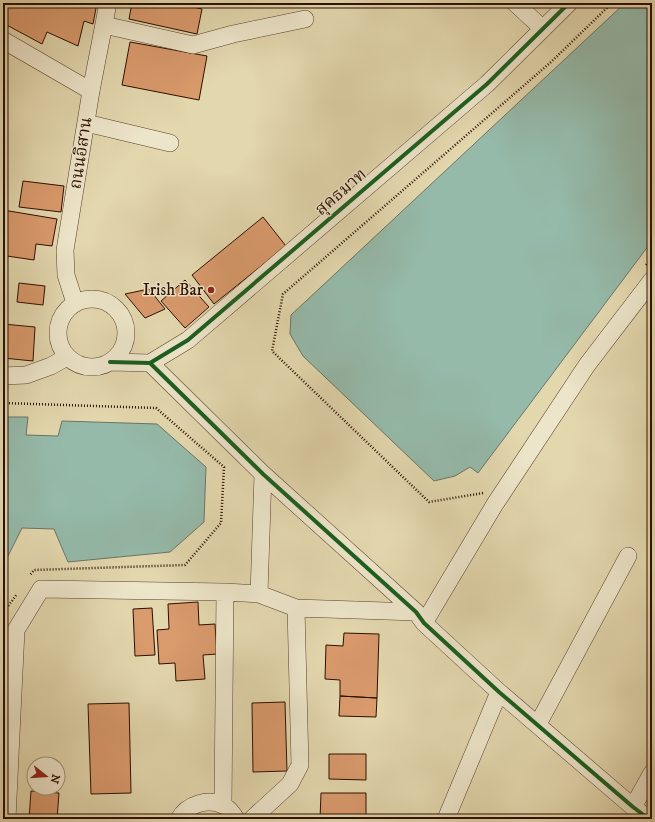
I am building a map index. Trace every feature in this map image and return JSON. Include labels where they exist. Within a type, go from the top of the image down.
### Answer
[{"type":"street","name":"ถนนอิสาน","points":[[75,303],[66,275],[65,250],[91,91],[108,3]]},
{"type":"street","points":[[515,3],[543,29]]},
{"type":"street","name":"สุคธมาท","points":[[150,363],[188,340],[481,90],[569,3]]},
{"type":"street","points":[[104,25],[193,45],[234,34],[305,19]]},
{"type":"street","points":[[3,40],[91,91]]},
{"type":"street","points":[[86,123],[170,142]]},
{"type":"street","points":[[420,617],[582,372],[652,280]]},
{"type":"street","points":[[91,298],[102,300],[112,305],[120,312],[125,323],[126,334],[124,345],[119,354],[110,362],[99,367],[88,367],[77,364],[68,357],[61,348],[58,337],[58,325],[63,314],[70,306],[80,300],[91,298]]},
{"type":"street","points":[[3,376],[26,375],[51,366],[68,357]]},
{"type":"street","points":[[110,362],[150,363],[263,474],[420,617],[499,692],[633,807],[650,819]]},
{"type":"street","points":[[259,594],[263,474]]},
{"type":"street","points":[[538,724],[628,556]]},
{"type":"street","points":[[7,819],[16,630],[41,589],[225,592],[259,594],[296,608],[420,617]]},
{"type":"street","points":[[224,805],[225,592]]},
{"type":"street","points":[[252,819],[290,784],[300,765],[296,608]]},
{"type":"street","points":[[446,819],[499,692]]},
{"type":"street","points":[[633,807],[652,773]]},
{"type":"street","points":[[179,819],[186,810],[194,805],[210,802],[224,805],[236,819]]},
{"type":"path","points":[[429,502],[272,351],[283,294],[551,62],[612,3]]},
{"type":"path","points":[[3,403],[156,408],[224,468],[221,523],[185,565],[34,570],[30,576]]},
{"type":"path","points":[[3,613],[21,588]]},
{"type":"shaded area","points":[[625,3],[652,3],[652,241],[478,473],[470,467],[455,476],[434,481],[303,356],[290,334],[291,315]]},
{"type":"shaded area","points":[[3,417],[28,417],[26,435],[58,436],[62,421],[157,424],[206,467],[204,522],[170,552],[68,562],[54,529],[22,528],[3,566]]},
{"type":"building","points":[[10,3],[97,3],[93,24],[84,21],[78,46],[47,32],[42,44],[3,23],[3,17]]},
{"type":"building","points":[[132,3],[176,3],[202,9],[197,34],[129,19]]},
{"type":"building","points":[[130,42],[207,56],[199,100],[122,85]]},
{"type":"building","points":[[23,181],[64,186],[61,212],[19,207]]},
{"type":"building","points":[[3,210],[57,219],[52,246],[36,244],[34,260],[7,256],[4,274],[3,274]]},
{"type":"building","points":[[263,217],[286,246],[214,304],[192,275]]},
{"type":"building","points":[[185,280],[209,307],[185,328],[161,301]]},
{"type":"building","points":[[19,283],[45,286],[43,305],[17,302]]},
{"type":"building","points":[[149,289],[165,309],[145,318],[125,294]]},
{"type":"building","points":[[3,324],[35,327],[33,361],[3,358]]},
{"type":"building","points":[[198,602],[199,625],[215,624],[217,654],[203,655],[205,679],[176,681],[175,663],[159,664],[157,630],[169,629],[168,604]]},
{"type":"building","points":[[152,608],[155,655],[135,656],[133,609]]},
{"type":"building","points":[[344,633],[379,634],[377,698],[340,696],[340,680],[325,679],[326,645],[343,646]]},
{"type":"building","points":[[340,696],[377,698],[376,717],[339,716]]},
{"type":"building","points":[[285,702],[287,771],[253,772],[252,703]]},
{"type":"building","points":[[129,703],[131,793],[91,794],[88,704]]},
{"type":"building","points":[[329,754],[366,754],[366,780],[329,779]]},
{"type":"building","points":[[321,793],[366,793],[366,819],[320,819]]},
{"type":"building","points":[[31,796],[59,796],[57,819],[29,819]]},
{"type":"cycle path","points":[[110,362],[150,363],[188,340],[487,84],[569,3]]},
{"type":"cycle path","points":[[150,363],[263,474],[416,612],[424,623],[499,692],[649,819]]},
{"type":"place","name":"Irish Bar","points":[[211,290]]}]
